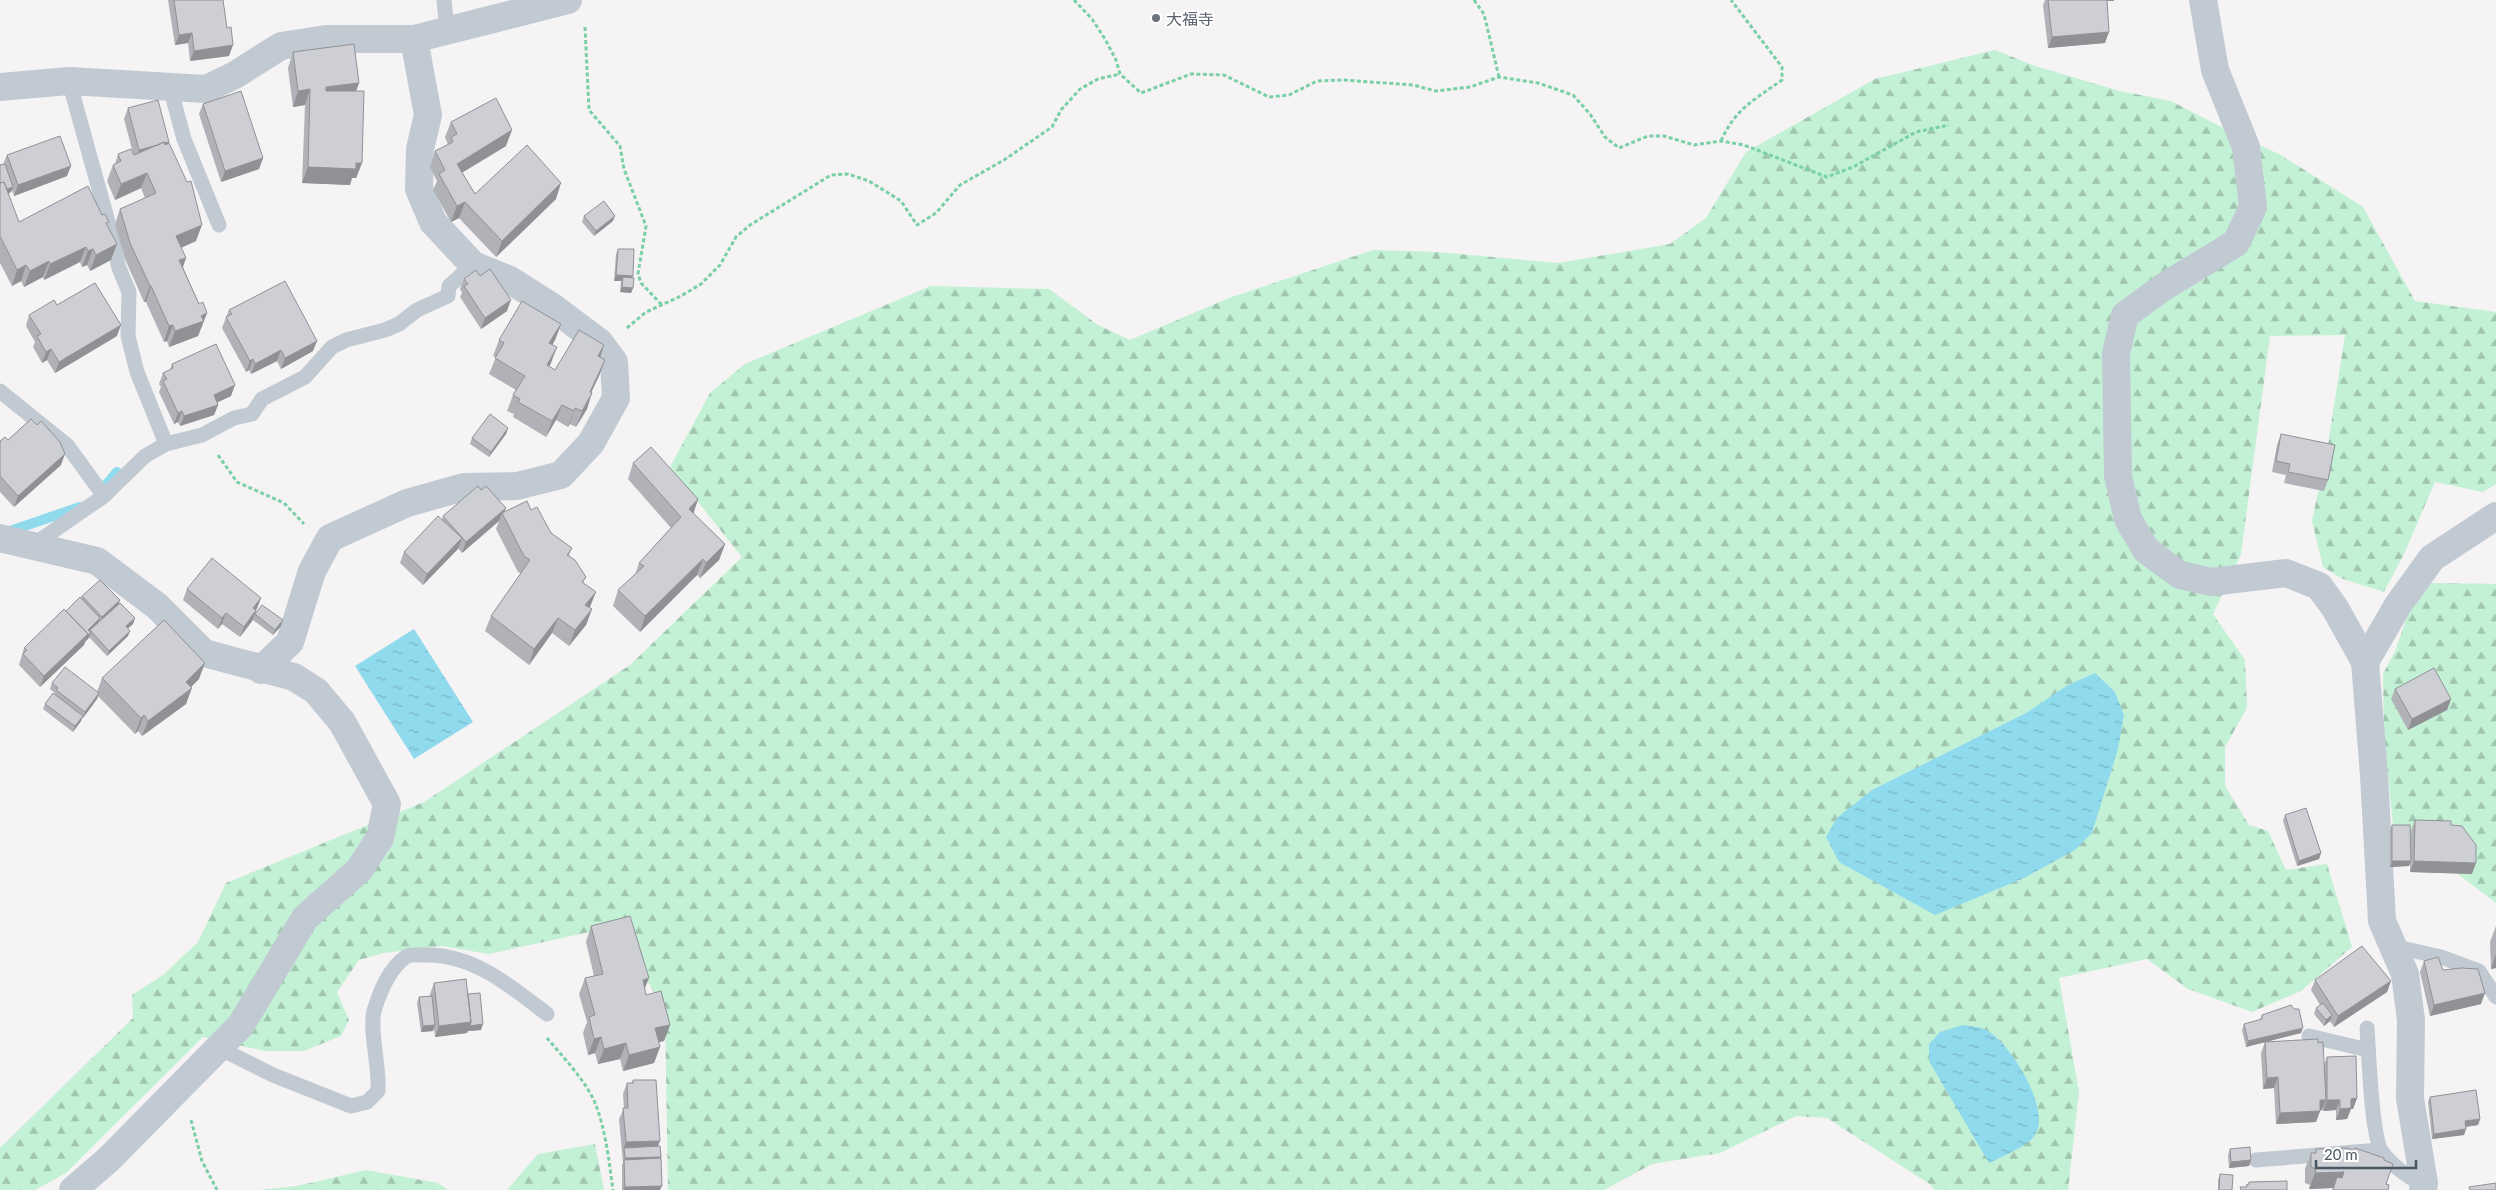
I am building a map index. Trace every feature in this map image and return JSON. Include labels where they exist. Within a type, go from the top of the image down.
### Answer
[{"type":"street","points":[[2203,0],[2215,70],[2246,147],[2253,207],[2236,243],[2165,286],[2126,315],[2116,353],[2118,476],[2128,519],[2146,550],[2180,575],[2210,582],[2286,573],[2319,586],[2336,608],[2365,662],[2374,775],[2382,921],[2405,974],[2410,1011],[2410,1098],[2423,1188]]},
{"type":"street","points":[[0,87],[69,81],[206,89],[236,75],[281,46],[326,39],[414,39],[447,31],[576,9]]},
{"type":"street","points":[[261,670],[290,642],[312,571],[330,538],[407,503],[464,486],[517,486],[561,475],[590,443],[616,398],[614,362],[599,342],[551,306],[510,280],[472,264],[433,222],[419,189],[420,149],[428,115],[414,39]]},
{"type":"street","points":[[2365,662],[2398,605],[2432,558],[2496,516]]},
{"type":"street","points":[[0,538],[97,561],[157,606],[204,653],[261,670],[294,677],[316,691],[342,722],[387,804],[380,838],[359,870],[305,918],[241,1025],[110,1159],[72,1190]]},
{"type":"lane","points":[[444,0],[447,31]]},
{"type":"lane","points":[[69,81],[119,268],[129,292],[128,336],[137,372],[166,444]]},
{"type":"lane","points":[[170,87],[184,139],[219,226]]},
{"type":"lane","points":[[32,545],[104,496],[145,456],[166,444],[202,435],[234,418],[252,414],[262,400],[305,377],[332,347],[346,340],[386,330],[417,310],[448,296],[449,286],[472,264]]},
{"type":"lane","points":[[0,391],[67,445],[104,496]]},
{"type":"lane","points":[[2393,946],[2441,957],[2479,971],[2490,978],[2496,997]]},
{"type":"lane","points":[[219,1048],[273,1075],[350,1106],[367,1102],[378,1091],[380,1074],[374,1013],[382,988],[393,968],[409,955],[444,955],[471,964],[511,986],[548,1014]]},
{"type":"lane","points":[[2367,1028],[2372,1103],[2380,1150],[2398,1170],[2423,1188]]},
{"type":"lane","points":[[2309,1036],[2368,1050]]},
{"type":"lane","points":[[2256,1160],[2380,1150]]},
{"type":"path","points":[[1074,0],[1092,19],[1105,39],[1116,60],[1120,74],[1140,93],[1191,74],[1224,75],[1269,97],[1289,95],[1317,81],[1343,80],[1375,84],[1390,83],[1413,85],[1436,91],[1470,87],[1499,77],[1538,83],[1573,95],[1590,114],[1605,136],[1619,148],[1648,136],[1664,136],[1694,145],[1721,141],[1744,145],[1827,176],[1852,167],[1916,132],[1949,125]]},
{"type":"path","points":[[1474,0],[1484,14],[1499,77]]},
{"type":"path","points":[[1721,141],[1729,123],[1743,107],[1782,80],[1782,67],[1731,0]]},
{"type":"path","points":[[576,9],[589,110],[620,146],[624,169],[646,226],[638,274],[641,283],[662,305]]},
{"type":"path","points":[[599,342],[633,325],[646,312],[700,284],[720,265],[736,237],[750,225],[831,175],[848,174],[869,181],[901,201],[917,225],[936,213],[960,185],[1004,160],[1052,127],[1061,110],[1080,89],[1098,79],[1120,74]]},
{"type":"path","points":[[202,435],[237,482],[284,503],[323,550]]},
{"type":"path","points":[[541,1031],[568,1064],[595,1103],[607,1150],[613,1190]]},
{"type":"path","points":[[197,1072],[191,1120],[202,1160],[217,1190]]},
{"type":"green space","points":[[1995,50],[2035,66],[2120,91],[2171,101],[2281,155],[2363,207],[2415,301],[2496,312],[2496,484],[2483,492],[2435,482],[2404,554],[2384,592],[2343,579],[2323,567],[2312,521],[2328,444],[2345,335],[2270,336],[2241,554],[2213,614],[2245,660],[2247,708],[2225,747],[2225,786],[2249,825],[2268,831],[2286,870],[2327,864],[2352,947],[2301,991],[2252,1012],[2188,989],[2147,959],[2059,978],[2079,1092],[2068,1190],[1934,1190],[1931,1185],[1827,1118],[1796,1116],[1720,1153],[1652,1164],[1604,1190],[668,1190],[665,1010],[642,973],[626,924],[489,954],[442,946],[384,953],[359,960],[337,992],[349,1020],[341,1036],[304,1051],[265,1051],[203,1037],[66,1173],[35,1190],[0,1190],[0,1148],[133,1018],[132,995],[163,975],[198,942],[226,883],[424,802],[630,665],[742,557],[670,467],[710,393],[745,364],[931,286],[1049,289],[1098,325],[1130,340],[1229,298],[1373,250],[1437,252],[1558,263],[1670,244],[1706,218],[1746,152],[1875,79]]},
{"type":"green space","points":[[2431,583],[2496,584],[2496,903],[2393,825],[2384,736],[2383,674],[2396,649],[2410,608]]},
{"type":"green space","points":[[595,1144],[604,1190],[507,1190],[538,1154]]},
{"type":"green space","points":[[366,1170],[438,1183],[448,1190],[259,1190],[297,1186]]},
{"type":"water","points":[[414,629],[473,722],[414,759],[355,666]]},
{"type":"water","points":[[2095,673],[2115,692],[2124,715],[2118,749],[2092,833],[2075,850],[2024,878],[1935,915],[1839,862],[1826,837],[1837,818],[1872,790],[2026,713],[2068,685]]},
{"type":"water","points":[[1963,1025],[1986,1030],[2006,1048],[2026,1078],[2038,1110],[2039,1124],[2032,1139],[2014,1151],[1989,1163],[1929,1061],[1929,1044],[1940,1032]]},
{"type":"building","points":[[174,0],[223,0],[227,28],[231,27],[233,45],[194,51],[192,33],[179,35]]},
{"type":"building","points":[[2048,0],[2107,0],[2109,32],[2052,37]]},
{"type":"building","points":[[354,44],[359,83],[326,87],[326,91],[364,91],[362,163],[356,163],[356,169],[308,167],[310,89],[298,91],[293,52]]},
{"type":"building","points":[[241,91],[263,158],[225,171],[203,104]]},
{"type":"building","points":[[496,98],[512,130],[457,164],[475,194],[527,145],[561,183],[502,241],[465,202],[457,206],[439,174],[445,170],[435,151],[453,142],[451,137],[457,134],[451,122]]},
{"type":"building","points":[[158,100],[169,142],[139,150],[128,108]]},
{"type":"building","points":[[60,136],[71,166],[18,185],[7,155]]},
{"type":"building","points":[[164,142],[165,145],[169,143],[187,182],[191,181],[202,225],[176,236],[186,258],[179,260],[199,304],[203,302],[207,313],[201,316],[204,321],[175,331],[173,325],[169,326],[130,243],[120,209],[156,193],[147,173],[121,184],[113,165],[121,161],[118,154],[131,149],[134,155]]},
{"type":"building","points":[[5,164],[13,187],[7,189],[4,182],[0,183],[0,165]]},
{"type":"building","points":[[4,182],[19,222],[88,186],[102,215],[105,214],[109,222],[106,223],[117,244],[96,255],[93,249],[88,251],[86,247],[50,264],[49,261],[30,271],[26,265],[17,270],[0,236],[0,183]]},
{"type":"building","points":[[604,201],[615,216],[596,231],[584,216]]},
{"type":"building","points":[[618,249],[634,249],[633,276],[616,275]]},
{"type":"building","points":[[490,269],[511,300],[485,318],[464,286],[468,284],[464,279],[476,270],[480,276]]},
{"type":"building","points":[[623,277],[634,278],[633,288],[622,287]]},
{"type":"building","points":[[285,281],[317,341],[285,358],[281,350],[255,364],[253,359],[250,361],[226,317],[232,314],[229,310]]},
{"type":"building","points":[[95,283],[121,325],[59,362],[51,349],[46,352],[37,336],[41,334],[29,315],[54,300],[57,305]]},
{"type":"building","points":[[522,301],[561,324],[549,343],[557,347],[547,365],[555,370],[579,330],[604,345],[598,356],[605,360],[590,392],[592,393],[582,411],[575,408],[574,411],[562,405],[552,421],[518,402],[520,399],[513,395],[525,376],[495,358],[504,343],[499,340]]},
{"type":"building","points":[[216,344],[235,385],[214,395],[218,405],[184,416],[182,411],[178,413],[163,381],[167,379],[163,373],[173,368],[172,364]]},
{"type":"building","points":[[490,414],[508,428],[491,452],[472,438]]},
{"type":"building","points":[[31,419],[37,425],[41,421],[60,442],[65,454],[18,496],[0,476],[0,441],[5,437],[8,440]]},
{"type":"building","points":[[2281,434],[2335,445],[2328,480],[2288,472],[2290,464],[2276,461]]},
{"type":"building","points":[[651,447],[698,499],[689,509],[725,544],[706,563],[703,559],[645,616],[618,590],[644,566],[639,563],[681,517],[633,463]]},
{"type":"building","points":[[478,486],[481,490],[486,486],[506,508],[466,542],[443,516]]},
{"type":"building","points":[[527,501],[531,510],[537,507],[551,533],[572,548],[567,555],[575,560],[586,577],[582,582],[596,592],[585,605],[592,609],[575,630],[558,618],[534,649],[491,616],[530,560],[524,556],[502,513]]},
{"type":"building","points":[[438,516],[462,538],[427,574],[404,552]]},
{"type":"building","points":[[212,558],[261,598],[253,608],[256,610],[244,627],[226,613],[222,618],[187,589]]},
{"type":"building","points":[[100,580],[120,600],[102,617],[82,596]]},
{"type":"building","points":[[80,597],[100,618],[88,630],[91,632],[87,636],[88,634],[66,611]]},
{"type":"building","points":[[120,603],[135,618],[126,626],[130,631],[109,651],[90,630]]},
{"type":"building","points":[[262,605],[283,620],[275,630],[255,614]]},
{"type":"building","points":[[64,609],[88,634],[44,676],[23,654],[27,650],[24,648]]},
{"type":"building","points":[[164,620],[205,663],[186,682],[192,688],[148,721],[144,715],[141,718],[102,678]]},
{"type":"building","points":[[65,667],[99,693],[85,712],[56,690],[58,688],[52,683]]},
{"type":"building","points":[[2434,668],[2451,699],[2412,719],[2395,689]]},
{"type":"building","points":[[53,693],[83,716],[75,726],[45,704]]},
{"type":"building","points":[[2306,808],[2321,853],[2299,861],[2285,815]]},
{"type":"building","points":[[2415,820],[2451,821],[2451,825],[2462,826],[2476,845],[2476,863],[2414,861]]},
{"type":"building","points":[[2392,825],[2410,825],[2411,861],[2392,861]]},
{"type":"building","points":[[630,916],[649,978],[643,980],[646,995],[661,991],[670,1025],[655,1028],[660,1047],[629,1055],[626,1043],[604,1049],[601,1037],[594,1039],[589,1017],[595,1015],[585,978],[603,974],[591,926]]},
{"type":"building","points":[[2362,946],[2391,981],[2338,1016],[2315,980]]},
{"type":"building","points":[[2438,957],[2443,970],[2478,969],[2485,993],[2434,1005],[2424,961]]},
{"type":"building","points":[[466,979],[471,1022],[439,1026],[434,983]]},
{"type":"building","points":[[480,993],[483,1024],[470,1026],[468,994]]},
{"type":"building","points":[[432,996],[435,1025],[423,1026],[419,997]]},
{"type":"building","points":[[2323,1003],[2332,1015],[2326,1020],[2316,1008]]},
{"type":"building","points":[[2291,1005],[2294,1009],[2299,1009],[2303,1028],[2248,1041],[2244,1024],[2262,1019],[2262,1015]]},
{"type":"building","points":[[2318,1039],[2318,1043],[2323,1042],[2326,1100],[2320,1100],[2320,1111],[2280,1113],[2278,1077],[2267,1078],[2265,1042]]},
{"type":"building","points":[[2356,1056],[2357,1098],[2351,1099],[2351,1108],[2340,1109],[2340,1100],[2327,1100],[2327,1057]]},
{"type":"building","points":[[633,1080],[656,1080],[660,1141],[626,1142],[623,1108],[628,1108],[627,1083],[633,1083]]},
{"type":"building","points":[[2476,1090],[2480,1119],[2465,1121],[2466,1129],[2434,1134],[2430,1097]]},
{"type":"building","points":[[660,1146],[661,1157],[625,1158],[624,1148]]},
{"type":"building","points":[[2250,1147],[2251,1160],[2231,1162],[2230,1149]]},
{"type":"building","points":[[2348,1148],[2353,1151],[2355,1148],[2384,1158],[2384,1160],[2393,1164],[2386,1184],[2389,1185],[2388,1190],[2333,1190],[2337,1177],[2342,1178],[2344,1172],[2315,1173],[2316,1169],[2311,1167],[2311,1153],[2316,1153],[2316,1149]]},
{"type":"building","points":[[661,1158],[662,1186],[625,1187],[624,1160]]},
{"type":"building","points":[[2220,1174],[2233,1175],[2232,1190],[2219,1190]]},
{"type":"building","points":[[2287,1181],[2287,1190],[2241,1190],[2240,1187],[2247,1187],[2246,1185],[2249,1182]]},
{"type":"building","points":[[2496,1183],[2496,1190],[2470,1190],[2469,1187]]},
{"type":"waterway","points":[[105,486],[117,472]]},
{"type":"waterway","points":[[7,532],[80,507]]},
{"type":"place","name":"大福寺","points":[[1156,18]]}]
